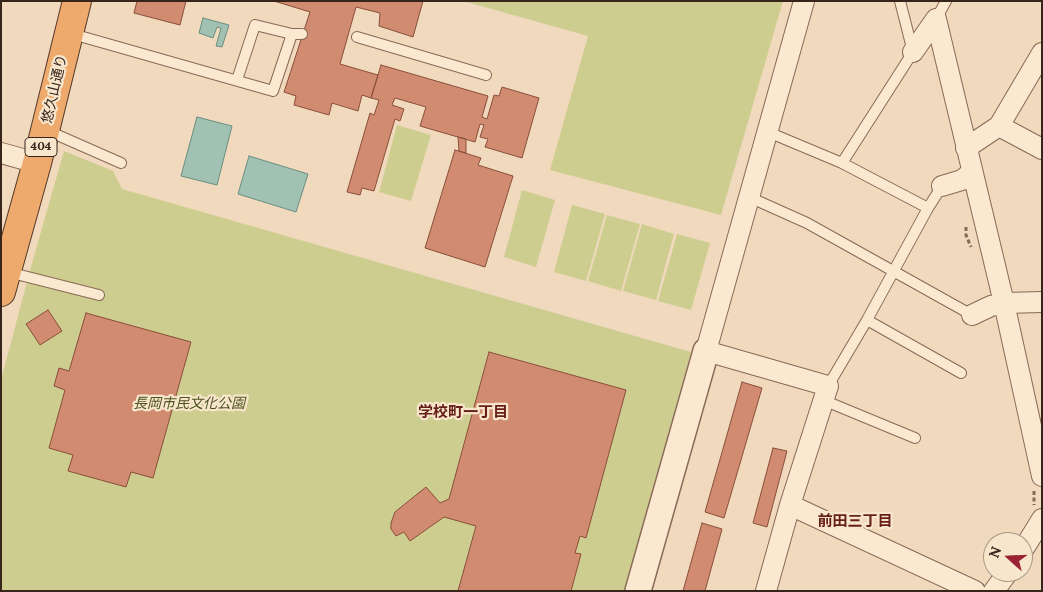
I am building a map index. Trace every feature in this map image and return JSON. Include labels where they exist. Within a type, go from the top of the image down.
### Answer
[{"type":"highway","name":"悠久山通り","points":[[4,282],[37,163],[77,1]]},
{"type":"street","points":[[638,591],[804,1]]},
{"type":"street","points":[[914,52],[936,20]]},
{"type":"street","points":[[936,20],[1004,303],[1042,476]]},
{"type":"street","points":[[966,148],[998,126],[1042,53]]},
{"type":"street","points":[[998,126],[1042,150]]},
{"type":"street","points":[[1,153],[37,163]]},
{"type":"street","points":[[942,186],[962,180],[972,172]]},
{"type":"street","points":[[972,315],[991,306],[1004,303],[1042,302]]},
{"type":"street","points":[[706,351],[825,393],[790,505],[766,591]]},
{"type":"street","points":[[790,505],[975,591]]},
{"type":"street","points":[[1033,534],[1042,519]]},
{"type":"lane","points":[[842,163],[914,52],[900,1]]},
{"type":"lane","points":[[936,20],[946,1]]},
{"type":"lane","points":[[68,33],[273,91],[297,34],[256,25],[237,80]]},
{"type":"lane","points":[[357,37],[486,75]]},
{"type":"lane","points":[[45,130],[121,163]]},
{"type":"lane","points":[[768,132],[842,163],[928,208]]},
{"type":"lane","points":[[915,438],[825,393],[942,186]]},
{"type":"lane","points":[[749,197],[807,223],[972,315]]},
{"type":"lane","points":[[4,282],[99,295]]},
{"type":"lane","points":[[867,320],[961,373]]},
{"type":"green space","points":[[463,1],[783,1],[721,215],[550,170],[588,36]]},
{"type":"green space","points":[[397,125],[431,135],[411,201],[379,192]]},
{"type":"green space","name":"長岡市民文化公園","points":[[64,151],[113,171],[122,189],[691,352],[624,591],[1,591],[1,380]]},
{"type":"green space","points":[[522,190],[555,200],[536,267],[504,257]]},
{"type":"green space","points":[[572,205],[605,214],[586,281],[554,272]]},
{"type":"green space","points":[[607,215],[640,224],[621,291],[588,281]]},
{"type":"green space","points":[[642,224],[674,234],[656,300],[623,291]]},
{"type":"green space","points":[[677,234],[710,243],[691,310],[658,301]]},
{"type":"shaded area","points":[[203,18],[229,25],[222,47],[216,46],[221,28],[217,27],[213,38],[199,33]]},
{"type":"shaded area","points":[[197,117],[232,126],[217,185],[181,176]]},
{"type":"shaded area","points":[[249,156],[308,174],[296,212],[238,194]]},
{"type":"building","points":[[137,1],[186,1],[180,25],[134,13]]},
{"type":"building","points":[[274,1],[423,1],[413,37],[379,26],[380,13],[356,7],[340,64],[378,75],[371,98],[362,95],[358,111],[332,103],[329,115],[294,105],[296,96],[284,92],[310,12]]},
{"type":"building","points":[[381,65],[488,96],[482,117],[487,119],[494,95],[499,96],[502,87],[539,98],[522,158],[485,147],[488,139],[480,137],[484,125],[480,124],[475,142],[420,126],[426,107],[395,98],[392,105],[404,109],[400,121],[395,119],[374,191],[362,188],[360,195],[347,192],[370,113],[374,115],[379,100],[371,98]]},
{"type":"building","points":[[458,137],[466,139],[466,153],[459,151]]},
{"type":"building","points":[[455,150],[481,158],[478,165],[513,176],[485,267],[425,248]]},
{"type":"building","points":[[48,310],[62,331],[40,345],[26,324]]},
{"type":"building","points":[[86,313],[191,342],[153,478],[131,472],[126,487],[68,471],[73,455],[49,448],[65,390],[54,386],[59,368],[69,371]]},
{"type":"building","points":[[489,352],[626,390],[586,538],[580,536],[575,553],[581,554],[571,591],[458,591],[476,526],[444,517],[410,541],[404,532],[396,536],[391,529],[395,512],[426,487],[440,503],[449,499]]},
{"type":"building","points":[[742,382],[762,388],[724,518],[705,512]]},
{"type":"building","points":[[773,448],[787,451],[767,527],[753,523]]},
{"type":"building","points":[[702,523],[722,529],[705,591],[683,591]]},
{"type":"district","name":"学校町一丁目","points":[[463,413]]},
{"type":"district","name":"前田三丁目","points":[[855,522]]}]
